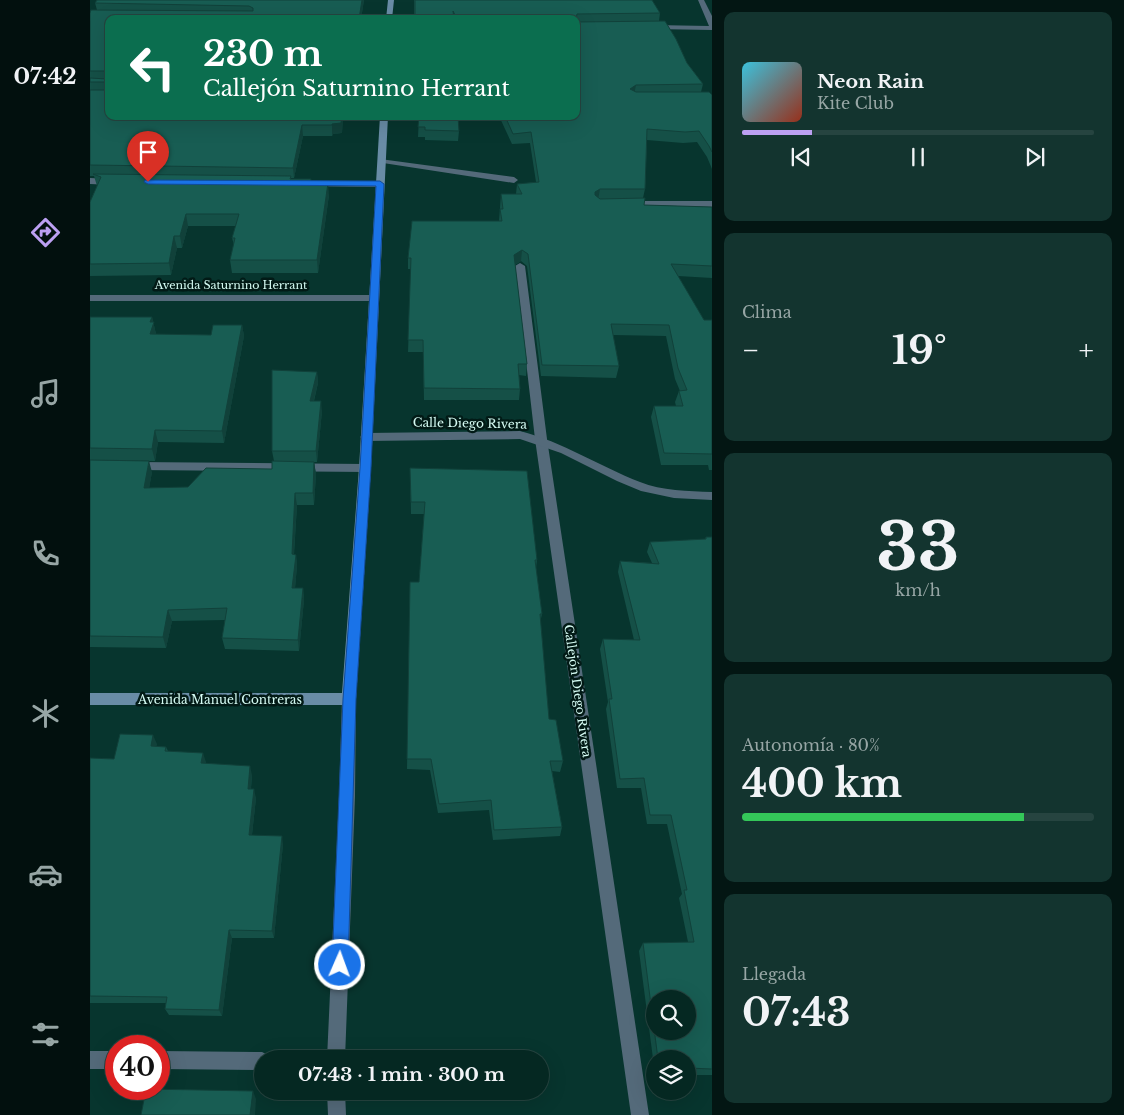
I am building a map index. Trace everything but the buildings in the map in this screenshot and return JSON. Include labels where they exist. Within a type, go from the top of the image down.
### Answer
[{"type":"main road","points":[[389,15],[391,0]]},
{"type":"main road","points":[[349,699],[365,468],[384,120]]},
{"type":"main road","name":"Avenida Manuel Contreras","points":[[90,699],[349,699]]},
{"type":"street","points":[[644,26],[712,27],[701,0]]},
{"type":"street","points":[[383,161],[514,180]]},
{"type":"street","points":[[90,182],[120,182]]},
{"type":"street","points":[[290,183],[380,184]]},
{"type":"street","points":[[617,204],[712,204]]},
{"type":"street","name":"Callejón Diego Rivera","points":[[520,266],[542,439],[640,1115]]},
{"type":"street","name":"Avenida Saturnino Herrant","points":[[90,298],[373,298]]},
{"type":"street","name":"Calle Diego Rivera","points":[[366,437],[520,435],[542,439],[637,485],[673,494],[712,496]]},
{"type":"street","points":[[120,466],[365,468]]},
{"type":"street","points":[[336,1050],[349,699]]},
{"type":"street","points":[[90,1060],[105,1060]]},
{"type":"street","points":[[170,1060],[254,1061]]},
{"type":"street","points":[[336,1100],[337,1115]]},
{"type":"route","points":[[148,182],[380,184],[365,468],[349,699],[340,965]]}]
